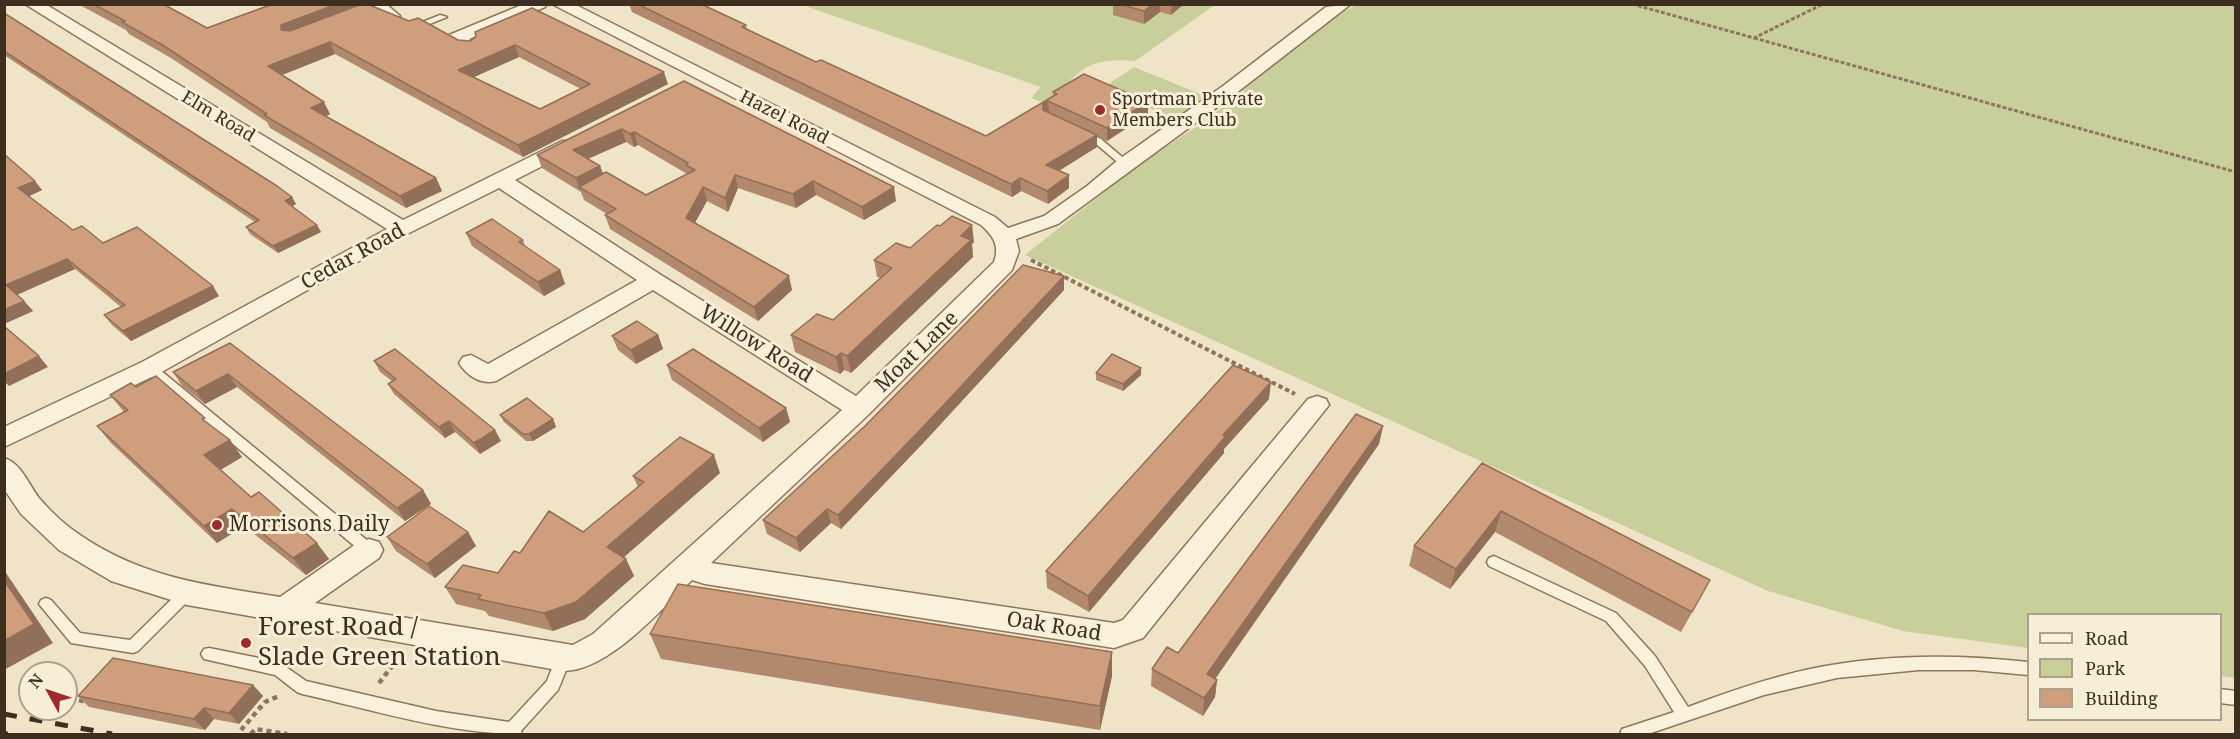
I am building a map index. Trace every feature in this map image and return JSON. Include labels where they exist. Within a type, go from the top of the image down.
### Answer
[{"type":"street","name":"Elm Road","points":[[33,4],[402,229]]},
{"type":"street","points":[[470,46],[455,39],[538,4]]},
{"type":"street","name":"Hazel Road","points":[[560,4],[988,221],[1005,236]]},
{"type":"street","points":[[1005,236],[1051,220],[1343,4]]},
{"type":"street","points":[[680,88],[702,77]]},
{"type":"street","name":"Cedar Road","points":[[4,438],[150,368],[402,229],[585,137]]},
{"type":"street","name":"Willow Road","points":[[501,180],[653,280],[860,408]]},
{"type":"street","name":"Moat Lane","points":[[563,658],[576,658],[604,643],[860,408],[1004,265],[1008,256],[1005,236]]},
{"type":"street","points":[[487,375],[653,280]]},
{"type":"street","name":"Oak Road","points":[[688,567],[705,573],[1114,636],[1133,628],[1317,405]]},
{"type":"street","points":[[4,467],[31,507],[69,542],[120,573],[187,593],[563,658]]},
{"type":"street","points":[[282,611],[369,550]]},
{"type":"lane","points":[[387,14],[415,28],[443,17]]},
{"type":"lane","points":[[1068,128],[1098,141],[1125,164]]},
{"type":"lane","points":[[150,368],[369,550]]},
{"type":"lane","points":[[1494,562],[1611,617],[1650,661],[1685,716]]},
{"type":"lane","points":[[46,604],[76,639],[133,647],[187,593]]},
{"type":"lane","points":[[209,654],[279,669],[302,687],[436,718],[513,732],[553,685],[563,658]]},
{"type":"lane","points":[[1628,735],[1755,691],[1809,676],[1865,666],[1916,662],[1958,662],[2027,669]]},
{"type":"path","points":[[1632,4],[2235,172]]},
{"type":"path","points":[[1754,38],[1823,4]]},
{"type":"path","points":[[1028,259],[1317,405]]},
{"type":"path","points":[[381,681],[389,671]]},
{"type":"path","points":[[241,730],[265,702],[302,687]]},
{"type":"path","points":[[79,700],[98,704]]},
{"type":"path","points":[[251,735],[255,729],[287,735]]},
{"type":"green space","points":[[811,4],[1215,5],[1135,61],[1105,61],[1085,69],[1076,75],[1048,104],[1031,98],[1041,87],[808,7]]},
{"type":"green space","points":[[1357,5],[2235,5],[2235,678],[2222,676],[2222,613],[2027,613],[2027,648],[1903,631],[1768,591],[1025,255],[1144,160],[1198,126],[1240,94],[1271,62],[1333,16]]},
{"type":"green space","points":[[1134,67],[1210,98],[1178,120],[1102,88]]},
{"type":"building","points":[[93,4],[163,4],[207,28],[273,4],[337,4],[281,25],[281,30],[290,31],[367,4],[409,21],[418,18],[458,40],[471,41],[476,36],[475,32],[532,8],[664,72],[518,145],[330,42],[268,66],[324,102],[311,108],[436,178],[400,196],[264,115],[267,114],[164,46],[122,22],[125,21]],"holes":[[[515,45],[590,84],[540,109],[458,70]]]},
{"type":"building","points":[[637,4],[701,4],[746,25],[742,27],[816,62],[821,60],[986,136],[1057,94],[1053,92],[1084,74],[1148,102],[1107,128],[1048,101],[1043,103],[1043,110],[1097,135],[1046,165],[1069,175],[1047,191],[1020,178],[1011,184]]},
{"type":"building","points":[[1119,4],[1153,4],[1144,11]]},
{"type":"building","points":[[4,13],[277,186],[292,197],[285,201],[317,225],[273,246],[246,227],[259,220],[4,51]]},
{"type":"building","points":[[684,81],[894,187],[862,207],[813,181],[793,194],[735,175],[725,198],[703,187],[686,218],[789,276],[754,307],[605,215],[616,209],[579,187],[606,172],[646,195],[695,170],[686,165],[688,163],[634,132],[630,134],[622,129],[573,150],[600,166],[576,178],[537,155]]},
{"type":"building","points":[[4,154],[35,181],[18,188],[73,230],[82,226],[103,243],[137,227],[213,286],[123,331],[104,315],[125,305],[67,259],[6,285],[24,301],[4,310]]},
{"type":"building","points":[[952,216],[972,225],[961,236],[971,240],[847,356],[841,353],[836,357],[791,335],[817,314],[833,320],[892,268],[874,260],[896,243],[910,248],[937,225],[940,226]]},
{"type":"building","points":[[492,219],[523,240],[519,242],[560,270],[538,282],[466,233]]},
{"type":"building","points":[[1023,265],[1064,276],[838,515],[827,509],[796,538],[763,520],[866,425]]},
{"type":"building","points":[[637,321],[658,335],[631,350],[612,336]]},
{"type":"building","points":[[4,326],[39,356],[4,374]]},
{"type":"building","points":[[230,343],[423,490],[397,508],[228,374],[196,391],[173,372]]},
{"type":"building","points":[[395,349],[495,430],[474,443],[449,421],[439,427],[388,384],[396,379],[374,361]]},
{"type":"building","points":[[693,349],[786,408],[759,428],[667,365]]},
{"type":"building","points":[[1112,354],[1141,368],[1123,384],[1096,373]]},
{"type":"building","points":[[1233,365],[1271,382],[1223,435],[1225,437],[1088,596],[1046,571]]},
{"type":"building","points":[[156,376],[205,418],[202,419],[230,440],[204,455],[251,497],[259,492],[317,543],[293,558],[232,509],[204,526],[97,426],[128,410],[110,395],[131,383],[136,387]]},
{"type":"building","points":[[527,398],[553,419],[529,434],[523,434],[500,415]]},
{"type":"building","points":[[1356,414],[1383,426],[1207,674],[1217,680],[1204,698],[1152,669],[1167,647],[1178,653]]},
{"type":"building","points":[[680,437],[714,455],[607,547],[626,559],[576,602],[544,613],[478,599],[481,595],[445,587],[463,565],[498,573],[514,551],[520,553],[549,511],[583,532],[644,482],[633,476]]},
{"type":"building","points":[[1482,463],[1710,580],[1692,612],[1501,511],[1456,569],[1414,546]]},
{"type":"building","points":[[429,506],[468,532],[427,564],[387,537]]},
{"type":"building","points":[[4,580],[34,624],[4,641]]},
{"type":"building","points":[[678,584],[1112,652],[1100,706],[650,634]]},
{"type":"building","points":[[113,658],[253,685],[229,713],[204,708],[194,719],[78,696]]},
{"type":"railway","points":[[4,714],[112,734]]},
{"type":"place","name":"Sportman Private Members Club","points":[[1100,110]]},
{"type":"place","name":"Morrisons Daily","points":[[217,525]]},
{"type":"place","name":"Forest Road / Slade Green Station","points":[[246,643]]}]
